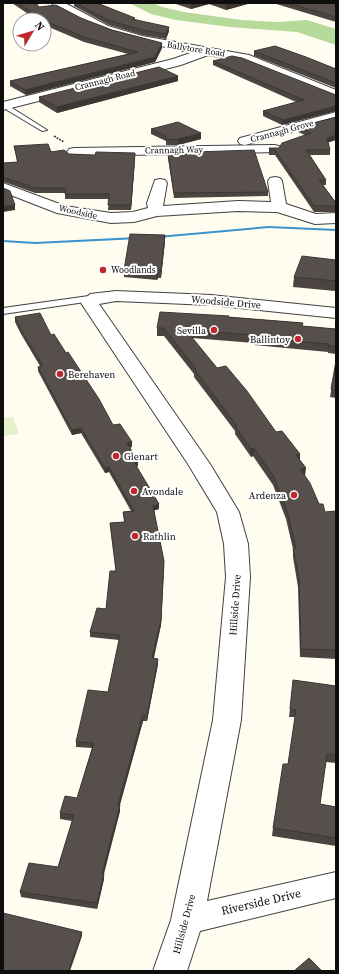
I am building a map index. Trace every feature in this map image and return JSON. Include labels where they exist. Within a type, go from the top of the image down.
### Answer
[{"type":"street","name":"Ballytore Road","points":[[57,3],[77,16],[104,28],[140,39],[205,52],[227,54],[245,58],[336,95]]},
{"type":"street","name":"Crannagh Road","points":[[4,104],[177,62],[205,52]]},
{"type":"street","name":"Crannagh Grove","points":[[230,150],[232,146],[240,142],[336,116]]},
{"type":"street","name":"Crannagh Way","points":[[70,148],[150,154],[274,149]]},
{"type":"street","points":[[275,181],[279,207]]},
{"type":"street","points":[[156,211],[155,203],[160,182]]},
{"type":"street","name":"Woodside","points":[[3,187],[62,210],[111,218],[134,217],[156,211],[238,206],[279,207],[315,219],[336,218]]},
{"type":"street","name":"Woodside Drive","points":[[106,297],[211,300],[336,313]]},
{"type":"street","name":"Hillside Drive","points":[[106,297],[90,303],[199,464],[228,512],[236,544],[238,577],[227,720],[187,920],[170,971]]},
{"type":"street","name":"Riverside Drive","points":[[187,920],[336,885]]},
{"type":"lane","points":[[4,104],[9,109],[44,130]]},
{"type":"lane","points":[[3,311],[106,297]]},
{"type":"path","points":[[44,130],[70,148]]},
{"type":"green space","points":[[129,3],[153,3],[162,7],[184,12],[241,20],[277,22],[307,20],[336,29],[336,45],[297,32],[230,27],[176,20],[151,14]]},
{"type":"green space","points":[[13,417],[19,434],[3,436],[3,418]]},
{"type":"building","points":[[18,3],[36,3],[39,7],[56,5],[81,18],[112,30],[162,43],[155,57],[25,90],[10,81],[138,52],[84,37],[52,24],[52,12],[31,12]]},
{"type":"building","points":[[76,3],[97,3],[135,18],[132,19],[169,27],[166,34],[142,30],[108,20]]},
{"type":"building","points":[[220,3],[234,3],[226,5]]},
{"type":"building","points":[[288,3],[336,3],[336,17]]},
{"type":"building","points":[[275,46],[336,69],[336,83],[254,51]]},
{"type":"building","points":[[232,56],[242,58],[336,95],[336,106],[283,120],[263,111],[304,100],[213,61]]},
{"type":"building","points":[[159,67],[178,76],[57,107],[39,97]]},
{"type":"building","points":[[336,117],[336,135],[327,138],[330,150],[306,150],[326,180],[319,180],[336,203],[336,206],[314,206],[275,150],[270,150],[269,148],[279,148],[282,143],[311,133],[298,127]]},
{"type":"building","points":[[178,122],[201,133],[178,139],[166,140],[166,136],[151,129]]},
{"type":"building","points":[[48,144],[51,152],[64,150],[69,154],[95,155],[96,152],[135,153],[131,205],[108,205],[109,194],[65,194],[66,188],[35,188],[3,177],[3,163],[18,162],[14,146]]},
{"type":"building","points":[[254,150],[268,192],[174,193],[168,154],[194,154],[194,152]]},
{"type":"building","points":[[3,188],[10,191],[15,205],[3,206]]},
{"type":"building","points":[[130,234],[165,235],[161,271],[158,271],[157,273],[124,270]]},
{"type":"building","points":[[302,256],[336,260],[336,281],[294,277]]},
{"type":"building","points":[[160,312],[229,316],[228,317],[303,323],[302,326],[336,329],[336,346],[328,346],[329,344],[254,338],[255,335],[186,330],[217,368],[226,366],[247,391],[276,432],[282,431],[300,454],[296,455],[306,468],[300,469],[310,483],[319,504],[323,504],[325,512],[336,511],[336,650],[301,649],[299,578],[293,549],[296,548],[287,511],[274,477],[254,448],[251,449],[235,426],[237,426],[164,328],[157,328]]},
{"type":"building","points":[[40,313],[51,335],[54,334],[66,353],[68,352],[99,399],[113,425],[120,424],[132,442],[127,443],[138,461],[134,462],[159,504],[153,506],[164,561],[161,620],[152,658],[158,659],[147,716],[143,715],[118,805],[120,805],[102,874],[104,874],[97,903],[20,892],[29,863],[58,867],[74,815],[60,813],[65,796],[77,798],[94,743],[76,742],[88,690],[108,692],[120,635],[90,632],[97,608],[106,609],[110,571],[116,571],[110,523],[125,522],[123,512],[134,511],[109,467],[105,468],[81,428],[72,430],[38,367],[43,366],[21,330],[15,317]]},
{"type":"building","points":[[336,361],[336,390],[331,389]]},
{"type":"building","points":[[293,680],[336,686],[336,755],[327,754],[320,804],[336,807],[336,838],[273,828],[283,764],[288,764],[296,710],[290,709]]},
{"type":"building","points":[[3,913],[82,932],[68,971],[3,971]]},
{"type":"building","points":[[309,958],[322,971],[294,971]]},
{"type":"waterway","points":[[158,237],[269,227],[336,230]]},
{"type":"waterway","points":[[3,241],[35,243],[137,238]]},
{"type":"place","name":"Woodlands","points":[[103,270]]},
{"type":"place","name":"Sevilla","points":[[214,330]]},
{"type":"place","name":"Ballintoy","points":[[298,339]]},
{"type":"place","name":"Berehaven","points":[[60,374]]},
{"type":"place","name":"Glenart","points":[[116,456]]},
{"type":"place","name":"Avondale","points":[[134,491]]},
{"type":"place","name":"Ardenza","points":[[294,495]]},
{"type":"place","name":"Rathlin","points":[[135,536]]}]
